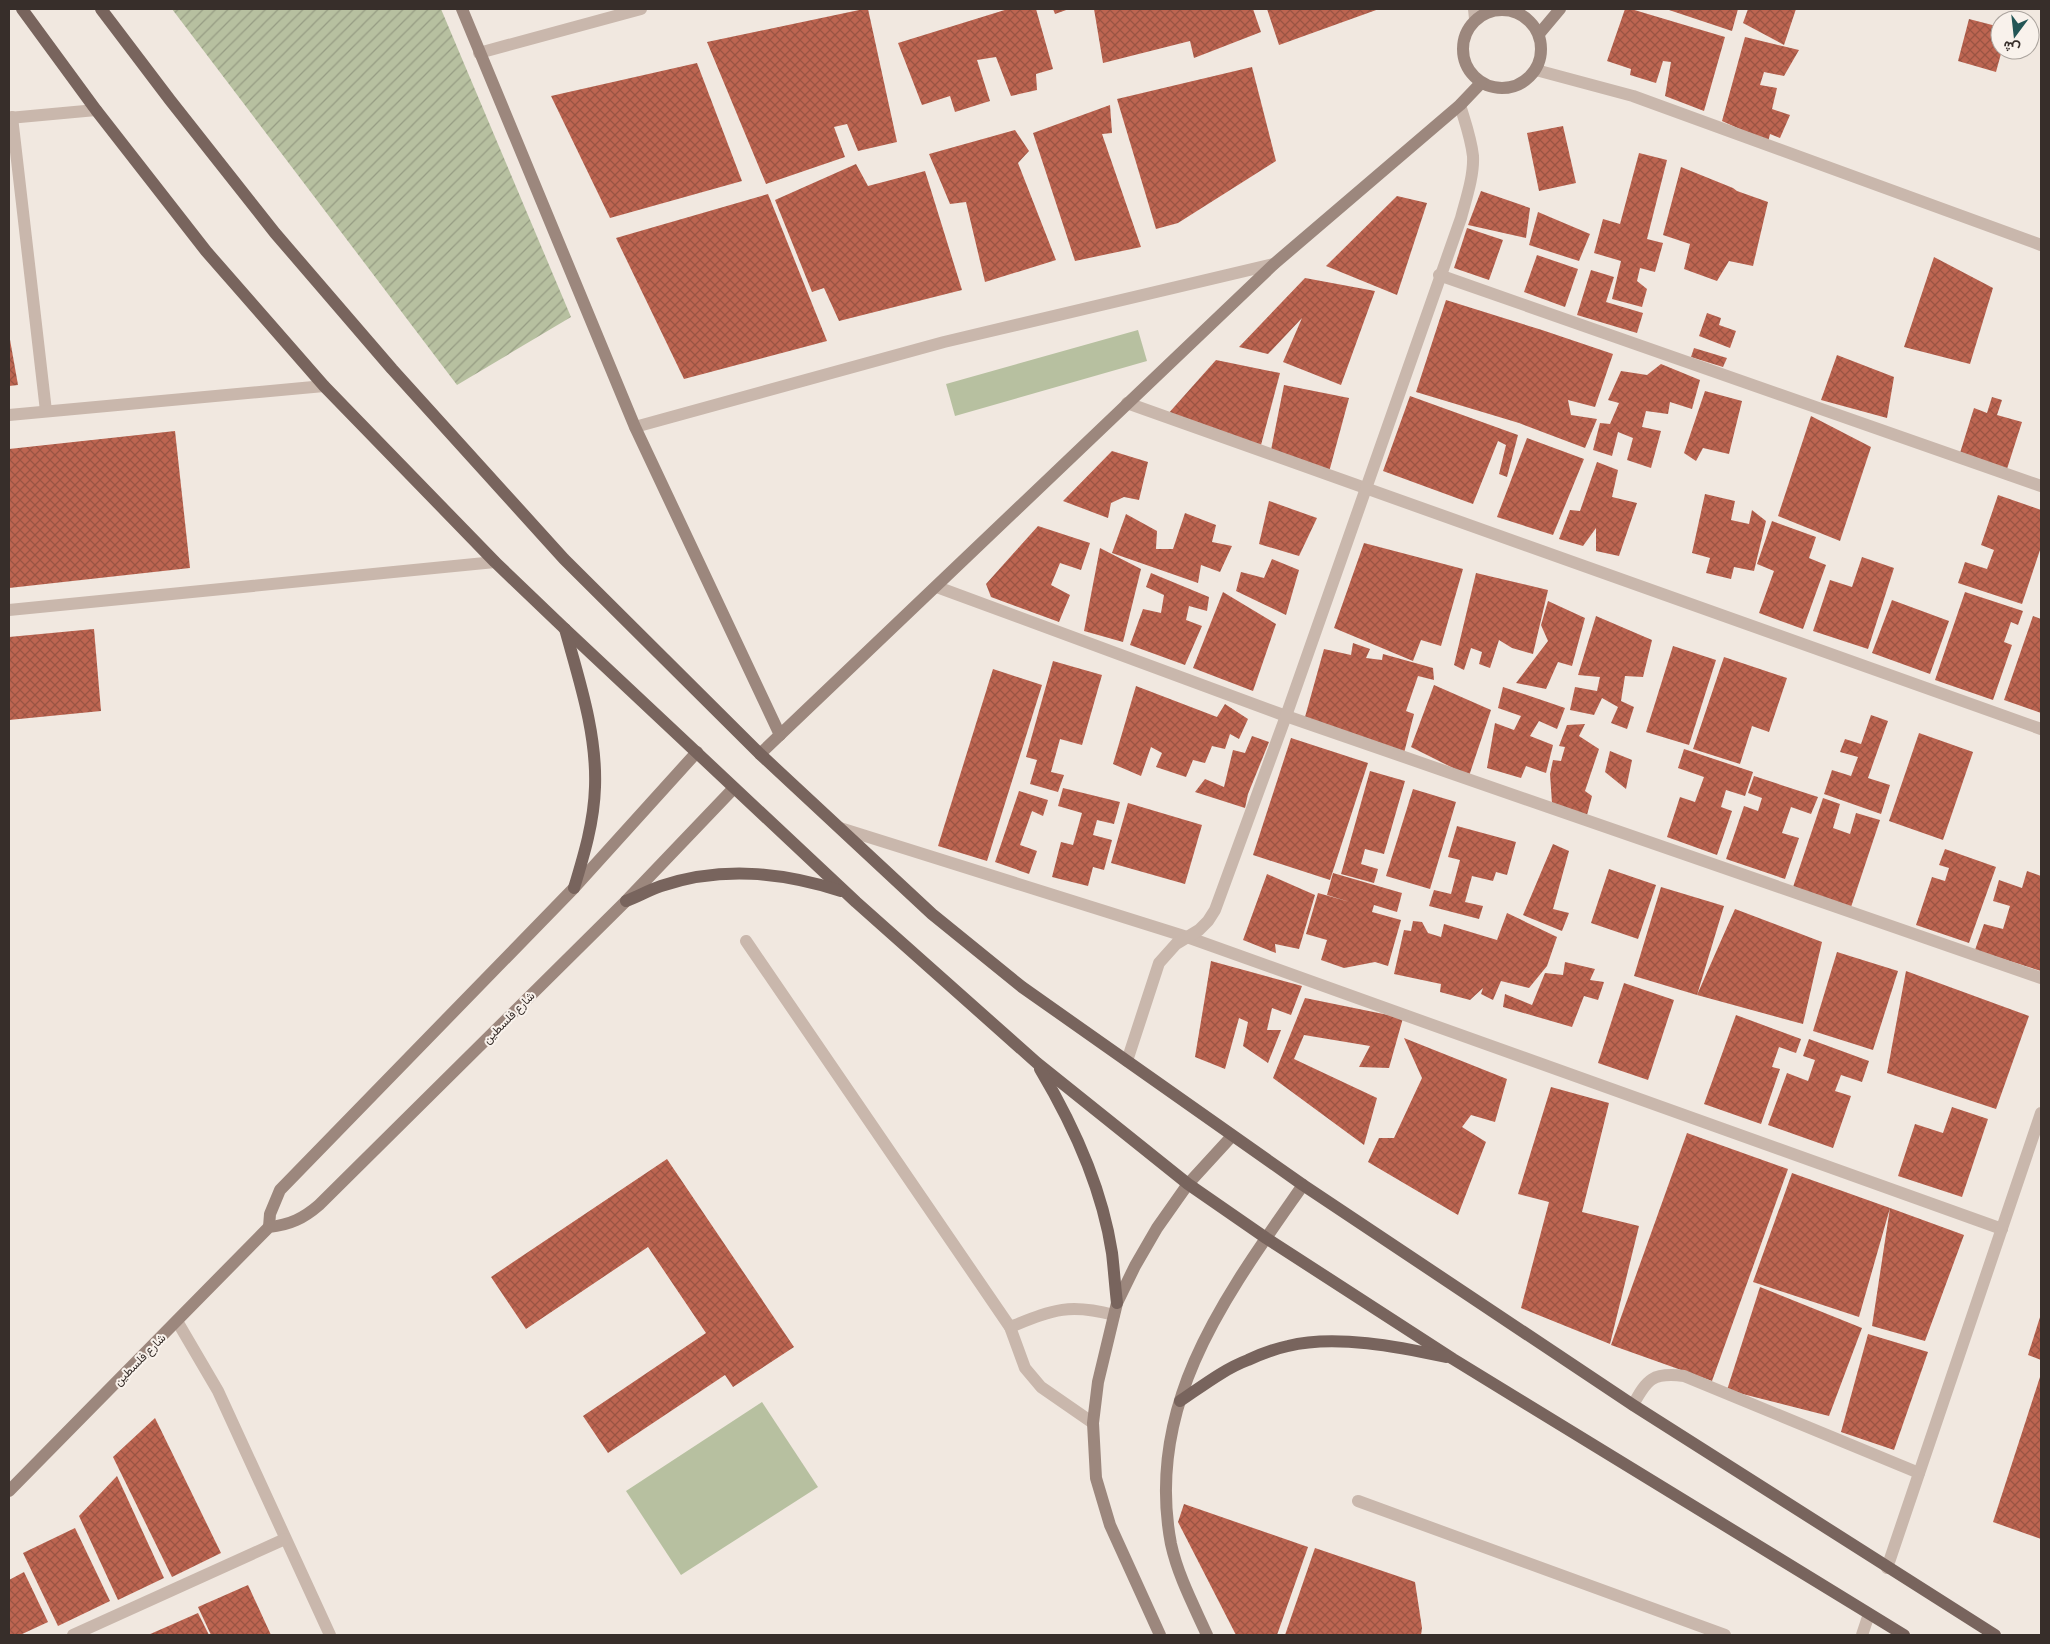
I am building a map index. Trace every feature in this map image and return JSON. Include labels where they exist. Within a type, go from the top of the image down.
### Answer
[{"type":"main road","points":[[22,9],[96,110],[206,251],[324,386],[495,562],[565,629],[846,893],[1037,1063],[1188,1184],[1266,1238],[1454,1359],[1904,1635]]},
{"type":"main road","points":[[101,9],[275,233],[398,376],[564,558],[760,754],[932,914],[1022,987],[1303,1185],[1633,1405],[1995,1635]]},
{"type":"main road","points":[[565,629],[583,692],[592,739],[595,786],[590,833],[574,888]]},
{"type":"main road","points":[[626,902],[661,886],[697,877],[735,873],[782,876],[810,881],[846,893]]},
{"type":"main road","points":[[1037,1063],[1063,1107],[1084,1154],[1098,1194],[1112,1252],[1116,1309]]},
{"type":"main road","points":[[1180,1401],[1246,1360],[1288,1345],[1320,1342],[1353,1343],[1397,1347],[1454,1359]]},
{"type":"street","points":[[462,9],[636,427],[780,735]]},
{"type":"street","points":[[479,53],[641,9]]},
{"type":"street","points":[[1539,34],[1560,9]]},
{"type":"street","points":[[1492,10],[1511,10],[1528,19],[1539,34],[1542,52],[1536,70],[1520,84],[1500,89],[1480,83],[1468,70],[1462,52],[1465,34],[1475,14],[1492,10]]},
{"type":"street","points":[[1536,70],[1634,96],[2041,245]]},
{"type":"street","points":[[760,754],[1274,264],[1460,106],[1480,83]]},
{"type":"street","points":[[1127,1061],[1159,962],[1166,953],[1199,930],[1215,910],[1286,716],[1466,200],[1473,158],[1469,135],[1460,106]]},
{"type":"street","points":[[46,412],[10,118],[96,110]]},
{"type":"street","points":[[636,427],[944,342],[1274,264]]},
{"type":"street","points":[[1439,275],[2041,486]]},
{"type":"street","points":[[9,415],[324,386]]},
{"type":"street","points":[[1127,403],[2041,729]]},
{"type":"street","points":[[9,610],[495,562]]},
{"type":"street","points":[[937,587],[1286,716],[2041,978]]},
{"type":"street","points":[[269,1226],[270,1214],[280,1190],[574,888],[697,752]]},
{"type":"street","name":"شارع فلسطين","points":[[9,1491],[269,1226],[283,1225],[297,1220],[319,1205],[626,902],[734,788]]},
{"type":"street","points":[[840,828],[1187,937],[2002,1229]]},
{"type":"street","points":[[746,941],[1010,1327],[1025,1368],[1041,1387],[1093,1423]]},
{"type":"street","points":[[1887,1568],[2041,1113]]},
{"type":"street","points":[[1160,1635],[1110,1525],[1096,1478],[1093,1423],[1098,1382],[1116,1309],[1135,1266],[1188,1184],[1232,1136]]},
{"type":"street","points":[[1207,1635],[1183,1582],[1172,1545],[1166,1502],[1166,1464],[1170,1436],[1180,1401],[1205,1336],[1266,1238],[1303,1185]]},
{"type":"street","points":[[1010,1327],[1046,1313],[1068,1308],[1116,1309]]},
{"type":"street","points":[[177,1321],[218,1391],[330,1635]]},
{"type":"street","points":[[1633,1405],[1642,1388],[1653,1378],[1666,1374],[1684,1376],[1919,1473]]},
{"type":"street","points":[[1358,1501],[1725,1635]]},
{"type":"street","points":[[73,1635],[285,1539]]},
{"type":"street","points":[[1862,1635],[1870,1614]]},
{"type":"green space","points":[[172,9],[441,9],[571,317],[457,385]]},
{"type":"green space","points":[[1138,330],[1147,361],[955,416],[946,384]]},
{"type":"green space","points":[[762,1402],[818,1487],[681,1575],[626,1491]]},
{"type":"building","points":[[868,9],[897,142],[858,151],[847,124],[834,127],[845,157],[766,184],[707,42]]},
{"type":"building","points":[[1008,9],[1036,9],[1053,69],[1036,74],[1037,90],[1011,96],[996,57],[977,60],[990,101],[955,112],[950,96],[922,105],[898,43]]},
{"type":"building","points":[[1053,9],[1069,9],[1055,14]]},
{"type":"building","points":[[1094,9],[1253,9],[1261,32],[1194,58],[1190,41],[1103,63]]},
{"type":"building","points":[[1267,9],[1379,9],[1279,45]]},
{"type":"building","points":[[1625,9],[1631,9],[1725,37],[1704,111],[1665,96],[1671,62],[1663,61],[1656,83],[1630,75],[1631,69],[1607,61]]},
{"type":"building","points":[[1666,9],[1738,9],[1732,31]]},
{"type":"building","points":[[1748,9],[1796,9],[1784,45],[1743,23]]},
{"type":"building","points":[[1969,19],[1990,24],[1990,60],[1999,60],[1996,72],[1958,61]]},
{"type":"building","points":[[1745,37],[1799,50],[1784,76],[1764,72],[1760,85],[1777,88],[1772,109],[1790,115],[1780,138],[1770,134],[1768,142],[1722,121]]},
{"type":"building","points":[[697,63],[742,181],[610,218],[551,96]]},
{"type":"building","points":[[1252,67],[1276,161],[1178,223],[1156,229],[1117,99]]},
{"type":"building","points":[[1110,105],[1112,133],[1102,134],[1141,247],[1075,261],[1033,133]]},
{"type":"building","points":[[1563,126],[1576,183],[1539,191],[1527,133]]},
{"type":"building","points":[[1015,130],[1029,151],[1018,163],[1056,260],[985,282],[966,202],[950,204],[929,154]]},
{"type":"building","points":[[1639,153],[1667,160],[1647,239],[1663,243],[1655,272],[1640,268],[1637,281],[1647,289],[1642,307],[1612,299],[1621,261],[1594,253],[1603,219],[1620,224]]},
{"type":"building","points":[[856,164],[868,186],[925,171],[962,290],[839,321],[824,288],[812,292],[775,200]]},
{"type":"building","points":[[1681,167],[1768,202],[1753,266],[1729,261],[1717,281],[1684,269],[1690,244],[1663,235]]},
{"type":"building","points":[[1481,191],[1530,208],[1526,238],[1468,225]]},
{"type":"building","points":[[768,194],[827,341],[684,379],[616,238]]},
{"type":"building","points":[[1397,196],[1427,203],[1397,295],[1326,266]]},
{"type":"building","points":[[1538,212],[1590,234],[1579,261],[1529,245]]},
{"type":"building","points":[[1467,228],[1503,240],[1489,280],[1454,268]]},
{"type":"building","points":[[1537,255],[1578,269],[1565,307],[1524,292]]},
{"type":"building","points":[[1934,257],[1993,288],[1970,364],[1904,347]]},
{"type":"building","points":[[1591,270],[1614,277],[1606,302],[1643,313],[1637,333],[1577,315]]},
{"type":"building","points":[[1305,278],[1375,291],[1341,385],[1283,362],[1302,318],[1268,354],[1239,347]]},
{"type":"building","points":[[1446,300],[1613,354],[1595,407],[1568,400],[1571,415],[1597,419],[1585,448],[1519,423],[1416,392]]},
{"type":"building","points":[[1707,313],[1721,318],[1719,325],[1736,331],[1730,348],[1699,336]]},
{"type":"building","points":[[9,334],[18,385],[9,386]]},
{"type":"building","points":[[1694,348],[1727,358],[1723,367],[1691,357]]},
{"type":"building","points":[[1837,355],[1894,377],[1887,418],[1821,400]]},
{"type":"building","points":[[1216,360],[1280,373],[1261,445],[1167,415]]},
{"type":"building","points":[[1661,364],[1700,380],[1692,409],[1670,402],[1668,414],[1646,411],[1642,427],[1661,431],[1651,468],[1627,460],[1633,438],[1618,432],[1612,456],[1593,450],[1600,423],[1610,424],[1619,403],[1608,400],[1621,371],[1647,375]]},
{"type":"building","points":[[1284,385],[1349,398],[1329,472],[1271,450]]},
{"type":"building","points":[[1705,391],[1742,401],[1729,454],[1703,448],[1696,461],[1684,453]]},
{"type":"building","points":[[1410,396],[1518,435],[1507,477],[1499,474],[1506,445],[1498,441],[1473,504],[1383,471]]},
{"type":"building","points":[[1992,397],[2002,400],[1997,415],[2022,422],[2007,469],[1960,453],[1974,408],[1987,413]]},
{"type":"building","points":[[1811,416],[1871,447],[1840,541],[1778,516]]},
{"type":"building","points":[[175,431],[190,568],[9,588],[9,449]]},
{"type":"building","points":[[1527,438],[1584,459],[1553,535],[1497,517]]},
{"type":"building","points":[[1112,451],[1148,462],[1139,500],[1124,497],[1111,503],[1108,518],[1063,501]]},
{"type":"building","points":[[1597,462],[1618,470],[1612,497],[1637,503],[1619,556],[1596,551],[1596,528],[1583,546],[1559,539],[1570,510],[1580,511]]},
{"type":"building","points":[[1705,494],[1735,501],[1731,520],[1749,524],[1752,510],[1766,521],[1754,571],[1734,567],[1731,579],[1706,573],[1710,558],[1692,553]]},
{"type":"building","points":[[1998,495],[2041,510],[2041,547],[2022,604],[1958,583],[1965,562],[1987,569],[1994,550],[1981,545]]},
{"type":"building","points":[[1269,501],[1317,518],[1299,556],[1259,544]]},
{"type":"building","points":[[1185,513],[1216,525],[1212,542],[1232,546],[1220,572],[1201,565],[1198,583],[1112,553],[1126,514],[1157,531],[1156,549],[1173,549]]},
{"type":"building","points":[[1772,521],[1816,537],[1809,558],[1826,565],[1803,629],[1759,613],[1774,571],[1757,564]]},
{"type":"building","points":[[1038,526],[1090,543],[1081,570],[1060,563],[1051,585],[1070,595],[1059,622],[991,597],[986,584]]},
{"type":"building","points":[[1364,543],[1463,569],[1441,646],[1421,640],[1413,661],[1334,628]]},
{"type":"building","points":[[1100,548],[1141,569],[1123,642],[1084,631]]},
{"type":"building","points":[[1862,557],[1894,568],[1868,649],[1813,631],[1830,580],[1852,587]]},
{"type":"building","points":[[1272,559],[1299,570],[1286,615],[1236,591],[1241,572],[1264,578]]},
{"type":"building","points":[[1151,573],[1209,597],[1207,611],[1189,606],[1186,620],[1202,626],[1185,665],[1130,645],[1143,609],[1161,613],[1164,595],[1146,587]]},
{"type":"building","points":[[1476,573],[1548,590],[1533,654],[1512,648],[1499,640],[1490,668],[1479,664],[1482,652],[1471,648],[1464,670],[1454,665]]},
{"type":"building","points":[[1223,592],[1276,624],[1253,691],[1193,668]]},
{"type":"building","points":[[1965,592],[2023,611],[2018,625],[2011,622],[2004,642],[2012,645],[1993,700],[1935,680]]},
{"type":"building","points":[[1892,600],[1949,621],[1930,674],[1872,653]]},
{"type":"building","points":[[1548,601],[1585,618],[1572,666],[1558,662],[1546,689],[1516,683],[1548,641],[1541,625]]},
{"type":"building","points":[[1596,616],[1652,640],[1643,677],[1625,676],[1621,701],[1634,707],[1627,729],[1611,723],[1618,707],[1602,698],[1594,715],[1570,710],[1575,687],[1597,691],[1600,677],[1578,675]]},
{"type":"building","points":[[2033,616],[2041,619],[2041,713],[2004,700]]},
{"type":"building","points":[[94,629],[101,711],[9,720],[9,637]]},
{"type":"building","points":[[1353,643],[1370,649],[1366,658],[1382,660],[1383,654],[1433,668],[1434,680],[1418,676],[1406,711],[1414,714],[1404,753],[1305,717],[1324,649],[1351,655]]},
{"type":"building","points":[[1673,646],[1716,660],[1689,745],[1646,732]]},
{"type":"building","points":[[1724,657],[1787,678],[1769,732],[1752,726],[1740,764],[1693,749]]},
{"type":"building","points":[[1053,661],[1102,675],[1082,745],[1060,739],[1051,772],[1064,775],[1058,792],[1030,784],[1037,760],[1026,757]]},
{"type":"building","points":[[993,669],[1042,685],[987,861],[938,846]]},
{"type":"building","points":[[1434,685],[1491,710],[1469,776],[1411,747]]},
{"type":"building","points":[[1136,686],[1217,717],[1225,704],[1248,719],[1239,739],[1230,734],[1225,749],[1212,746],[1205,763],[1193,760],[1186,777],[1156,767],[1162,753],[1151,747],[1141,776],[1113,764]]},
{"type":"building","points":[[1503,687],[1565,708],[1557,729],[1539,721],[1530,736],[1553,745],[1546,773],[1526,766],[1521,778],[1487,768],[1495,723],[1514,730],[1521,716],[1498,708]]},
{"type":"building","points":[[1871,715],[1888,721],[1868,778],[1890,785],[1881,814],[1824,794],[1832,770],[1851,776],[1858,757],[1840,752],[1845,739],[1861,744]]},
{"type":"building","points":[[1585,724],[1579,736],[1599,749],[1585,791],[1592,796],[1587,815],[1552,803],[1550,774],[1553,760],[1561,761],[1565,747],[1559,746],[1567,725]]},
{"type":"building","points":[[1919,733],[1973,752],[1943,840],[1889,821]]},
{"type":"building","points":[[1252,736],[1269,742],[1248,794],[1245,808],[1195,792],[1205,779],[1224,787],[1233,750],[1245,753]]},
{"type":"building","points":[[1291,738],[1368,763],[1330,880],[1253,855]]},
{"type":"building","points":[[1684,749],[1753,772],[1745,796],[1726,790],[1721,807],[1732,811],[1717,855],[1667,837],[1680,797],[1695,802],[1704,777],[1678,768]]},
{"type":"building","points":[[1610,751],[1632,760],[1626,789],[1605,772]]},
{"type":"building","points":[[1370,771],[1405,781],[1384,854],[1365,849],[1361,864],[1378,869],[1374,883],[1341,874]]},
{"type":"building","points":[[1754,776],[1818,797],[1811,814],[1791,807],[1782,833],[1799,838],[1785,879],[1726,859],[1744,806],[1758,811],[1762,798],[1748,793]]},
{"type":"building","points":[[1063,788],[1120,802],[1114,824],[1097,820],[1093,835],[1112,840],[1104,870],[1093,867],[1088,886],[1052,877],[1061,842],[1073,845],[1082,813],[1058,806]]},
{"type":"building","points":[[1413,789],[1456,802],[1430,889],[1386,876]]},
{"type":"building","points":[[1019,791],[1048,800],[1043,816],[1032,811],[1020,845],[1037,851],[1029,874],[995,862]]},
{"type":"building","points":[[1823,798],[1840,804],[1833,828],[1850,834],[1856,813],[1880,820],[1851,907],[1793,887]]},
{"type":"building","points":[[1128,803],[1202,825],[1185,884],[1111,863]]},
{"type":"building","points":[[1457,826],[1516,842],[1507,875],[1496,872],[1493,881],[1472,876],[1465,902],[1483,906],[1479,919],[1429,906],[1434,890],[1451,894],[1460,860],[1448,857]]},
{"type":"building","points":[[1553,844],[1569,851],[1553,909],[1569,913],[1562,931],[1523,915]]},
{"type":"building","points":[[1945,849],[1996,867],[1969,943],[1916,925],[1932,877],[1945,881],[1949,868],[1939,865]]},
{"type":"building","points":[[1609,869],[1656,885],[1638,939],[1591,923]]},
{"type":"building","points":[[2027,871],[2041,876],[2041,971],[1975,950],[1984,924],[2003,929],[2010,906],[1993,901],[1999,880],[2022,888]]},
{"type":"building","points":[[1333,873],[1402,893],[1397,912],[1374,905],[1372,912],[1401,920],[1388,966],[1375,962],[1344,968],[1321,960],[1327,940],[1306,934],[1318,893],[1350,902],[1327,895]]},
{"type":"building","points":[[1267,874],[1315,895],[1299,949],[1275,944],[1276,953],[1243,940]]},
{"type":"building","points":[[1661,887],[1724,906],[1697,995],[1634,976]]},
{"type":"building","points":[[1735,909],[1822,942],[1803,1024],[1697,995]]},
{"type":"building","points":[[1507,913],[1557,937],[1547,966],[1529,988],[1501,981],[1493,1000],[1481,994],[1483,988],[1470,1000],[1440,992],[1441,984],[1394,974],[1404,930],[1411,931],[1413,921],[1422,922],[1428,933],[1441,937],[1444,924],[1497,940]]},
{"type":"building","points":[[1837,952],[1898,971],[1873,1050],[1813,1031]]},
{"type":"building","points":[[1211,961],[1302,986],[1291,1015],[1272,1008],[1267,1030],[1281,1030],[1268,1063],[1243,1046],[1248,1022],[1239,1018],[1225,1069],[1195,1057]]},
{"type":"building","points":[[1565,962],[1595,969],[1590,980],[1604,982],[1598,1000],[1584,996],[1572,1027],[1503,1007],[1505,994],[1532,1005],[1545,973],[1563,975]]},
{"type":"building","points":[[1906,971],[2029,1016],[1996,1109],[1887,1073]]},
{"type":"building","points":[[1624,983],[1674,1000],[1648,1080],[1598,1063]]},
{"type":"building","points":[[1305,998],[1403,1018],[1389,1068],[1359,1067],[1370,1046],[1304,1035],[1294,1059],[1377,1098],[1364,1145],[1273,1078]]},
{"type":"building","points":[[1736,1015],[1801,1039],[1796,1053],[1779,1047],[1772,1067],[1780,1069],[1761,1124],[1704,1104]]},
{"type":"building","points":[[1404,1038],[1507,1079],[1495,1122],[1471,1115],[1462,1127],[1486,1142],[1458,1215],[1368,1162],[1379,1138],[1394,1138],[1422,1078]]},
{"type":"building","points":[[1809,1039],[1869,1061],[1862,1082],[1841,1075],[1835,1091],[1851,1096],[1833,1148],[1768,1125],[1787,1073],[1808,1081],[1815,1060],[1803,1056]]},
{"type":"building","points":[[1551,1087],[1609,1103],[1582,1212],[1639,1226],[1610,1344],[1521,1308],[1549,1202],[1518,1194]]},
{"type":"building","points":[[1952,1107],[1988,1119],[1962,1197],[1898,1176],[1915,1124],[1943,1133]]},
{"type":"building","points":[[1687,1133],[1788,1169],[1712,1381],[1611,1345]]},
{"type":"building","points":[[667,1159],[794,1347],[733,1387],[725,1375],[608,1453],[583,1416],[706,1333],[648,1247],[526,1329],[491,1277]]},
{"type":"building","points":[[1792,1173],[1890,1208],[1859,1317],[1753,1282]]},
{"type":"building","points":[[1890,1208],[1964,1235],[1925,1341],[1872,1326]]},
{"type":"building","points":[[1760,1287],[1862,1328],[1829,1416],[1727,1390]]},
{"type":"building","points":[[2041,1314],[2041,1360],[2028,1355]]},
{"type":"building","points":[[1868,1334],[1928,1352],[1894,1450],[1841,1432]]},
{"type":"building","points":[[2041,1374],[2041,1539],[1993,1522]]},
{"type":"building","points":[[155,1418],[221,1553],[172,1577],[113,1457]]},
{"type":"building","points":[[117,1476],[164,1578],[118,1600],[79,1516]]},
{"type":"building","points":[[1184,1504],[1308,1547],[1277,1635],[1236,1635],[1178,1522]]},
{"type":"building","points":[[75,1528],[110,1601],[58,1626],[23,1553]]},
{"type":"building","points":[[1315,1548],[1415,1582],[1422,1628],[1421,1635],[1285,1635]]},
{"type":"building","points":[[24,1572],[48,1622],[20,1635],[9,1635],[9,1580]]},
{"type":"building","points":[[248,1585],[271,1635],[211,1635],[198,1607]]},
{"type":"building","points":[[198,1613],[209,1635],[148,1635]]}]
